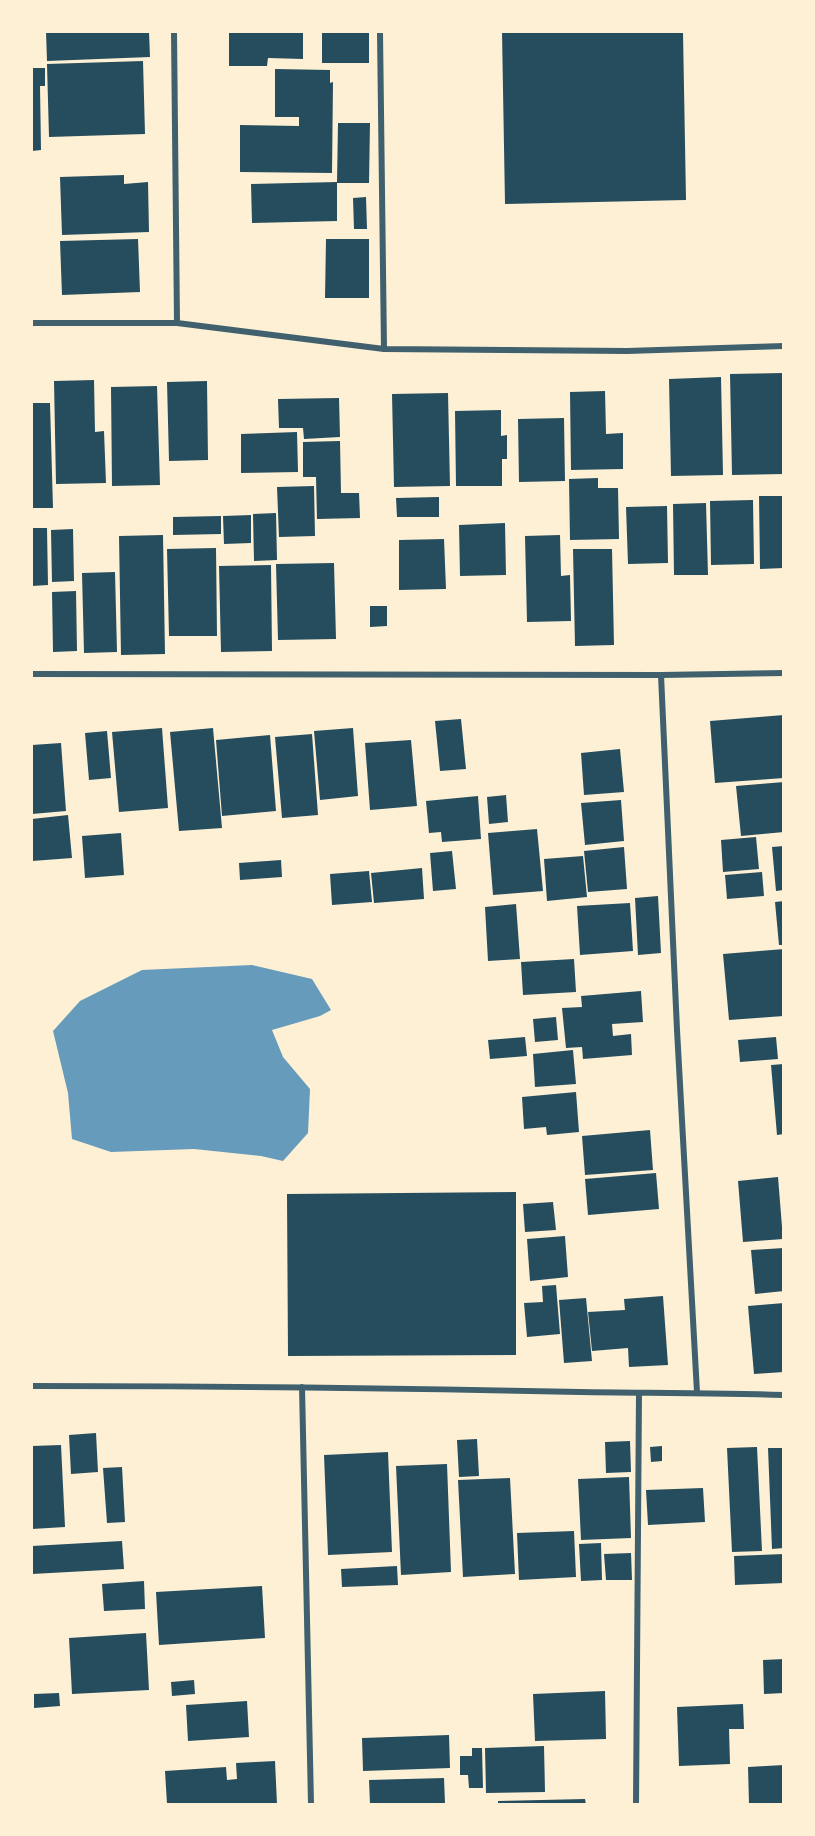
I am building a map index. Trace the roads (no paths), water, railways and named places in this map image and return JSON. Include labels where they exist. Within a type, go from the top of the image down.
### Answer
[{"type":"street","points":[[174,32],[177,323]]},
{"type":"street","points":[[380,32],[384,349]]},
{"type":"street","points":[[32,323],[177,323],[384,349],[627,351],[783,346]]},
{"type":"street","points":[[32,674],[662,675],[783,673]]},
{"type":"street","points":[[662,675],[677,1030],[697,1392]]},
{"type":"street","points":[[32,1386],[302,1387],[783,1395]]},
{"type":"street","points":[[302,1387],[311,1804]]},
{"type":"street","points":[[636,1804],[639,1393]]},
{"type":"water","points":[[252,965],[312,979],[331,1010],[320,1016],[272,1030],[283,1057],[310,1089],[308,1133],[283,1161],[261,1156],[194,1149],[111,1152],[72,1139],[68,1093],[53,1031],[80,1001],[142,970]]}]
